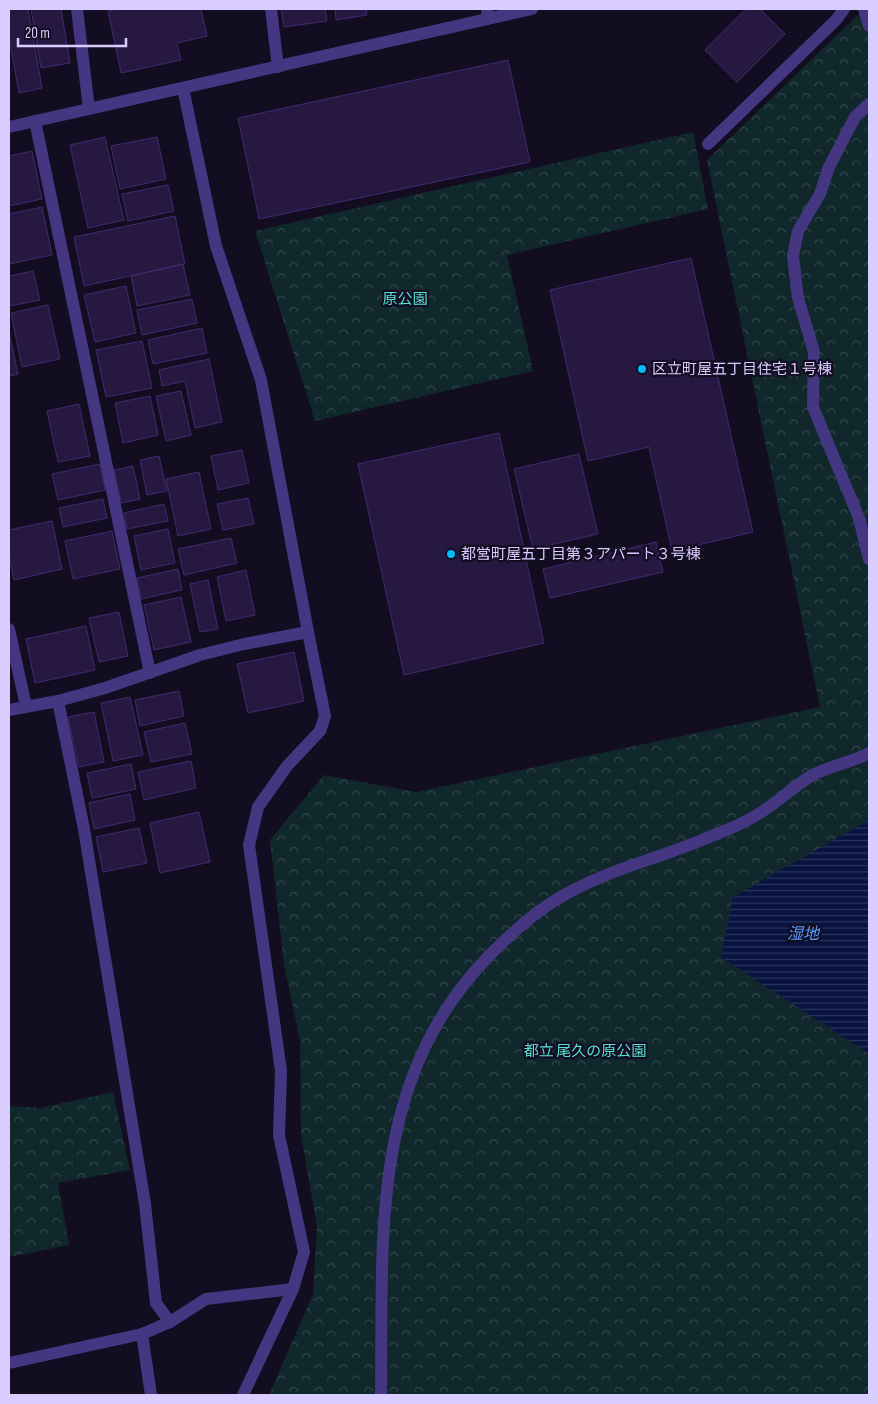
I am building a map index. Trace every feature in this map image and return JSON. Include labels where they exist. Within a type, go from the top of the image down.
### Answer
[{"type":"street","points":[[77,9],[89,109]]},
{"type":"street","points":[[271,9],[278,67]]},
{"type":"street","points":[[9,127],[278,67],[487,14],[532,9]]},
{"type":"street","points":[[708,144],[836,20],[844,9]]},
{"type":"street","points":[[864,9],[869,26]]},
{"type":"street","points":[[182,88],[216,246],[262,380],[325,716],[320,731],[286,766],[258,808],[249,845],[281,1071],[279,1135],[304,1252],[293,1289],[242,1395]]},
{"type":"street","points":[[869,104],[855,118],[829,167],[820,194],[798,232],[793,256],[798,298],[814,352],[813,407],[867,539],[869,559]]},
{"type":"street","points":[[35,121],[150,673]]},
{"type":"street","points":[[9,629],[26,706]]},
{"type":"street","points":[[9,710],[58,701],[244,644],[308,632]]},
{"type":"street","points":[[58,701],[84,829],[145,1204],[156,1303],[170,1322]]},
{"type":"street","points":[[381,1395],[383,1214],[393,1142],[408,1083],[437,1023],[464,982],[510,934],[558,898],[619,869],[699,841],[755,817],[812,775],[855,761],[869,753]]},
{"type":"street","points":[[9,1363],[142,1334],[170,1322],[206,1299],[293,1289]]},
{"type":"street","points":[[142,1334],[151,1395]]},
{"type":"green space","name":"都立 尾久の原公園","points":[[864,9],[869,9],[869,1395],[269,1395],[313,1294],[317,1226],[301,1135],[300,1041],[284,965],[270,840],[324,775],[416,792],[820,707],[707,160]]},
{"type":"green space","name":"原公園","points":[[693,132],[708,209],[507,255],[533,371],[315,421],[255,231]]},
{"type":"green space","points":[[113,1092],[130,1170],[58,1183],[69,1245],[9,1257],[9,1106],[40,1108]]},
{"type":"water","name":"湿地","points":[[869,820],[869,1054],[721,957],[733,897]]},
{"type":"building","points":[[9,9],[28,9],[42,88],[19,93],[9,37]]},
{"type":"building","points":[[31,9],[61,9],[70,63],[41,68]]},
{"type":"building","points":[[119,9],[201,9],[207,36],[177,43],[181,60],[121,73],[108,11]]},
{"type":"building","points":[[281,9],[325,9],[327,21],[284,27]]},
{"type":"building","points":[[335,9],[366,9],[367,15],[336,20]]},
{"type":"building","points":[[746,9],[760,9],[785,34],[737,82],[705,50]]},
{"type":"building","points":[[508,60],[530,162],[259,219],[238,118]]},
{"type":"building","points":[[105,137],[124,220],[88,228],[70,145]]},
{"type":"building","points":[[157,137],[166,179],[120,189],[111,146]]},
{"type":"building","points":[[32,151],[42,199],[9,206],[9,156]]},
{"type":"building","points":[[168,185],[174,211],[128,221],[122,194]]},
{"type":"building","points":[[42,207],[52,255],[9,264],[9,214]]},
{"type":"building","points":[[175,216],[185,264],[84,286],[74,237]]},
{"type":"building","name":"区立町屋五丁目住宅１号棟","points":[[691,258],[753,532],[672,551],[649,447],[588,461],[550,290]]},
{"type":"building","points":[[183,264],[190,295],[137,306],[131,276]]},
{"type":"building","points":[[33,271],[40,300],[9,306],[9,276]]},
{"type":"building","points":[[126,286],[136,333],[95,342],[84,295]]},
{"type":"building","points":[[192,299],[197,323],[142,335],[137,310]]},
{"type":"building","points":[[48,305],[60,359],[22,367],[11,313]]},
{"type":"building","points":[[202,328],[207,353],[153,364],[148,340]]},
{"type":"building","points":[[9,332],[18,374],[9,376]]},
{"type":"building","points":[[142,341],[152,388],[106,397],[96,350]]},
{"type":"building","points":[[209,359],[222,422],[195,428],[185,381],[162,386],[159,370]]},
{"type":"building","points":[[181,391],[191,435],[166,441],[156,396]]},
{"type":"building","points":[[150,396],[158,435],[123,443],[115,403]]},
{"type":"building","points":[[79,404],[90,456],[58,462],[47,411]]},
{"type":"building","name":"都営町屋五丁目第３アパート３号棟","points":[[499,433],[544,643],[404,675],[358,464]]},
{"type":"building","points":[[242,450],[249,483],[218,490],[211,456]]},
{"type":"building","points":[[579,454],[598,534],[533,549],[514,469]]},
{"type":"building","points":[[159,456],[167,491],[147,495],[140,460]]},
{"type":"building","points":[[100,464],[105,490],[58,500],[52,474]]},
{"type":"building","points":[[133,466],[140,499],[121,503],[114,470]]},
{"type":"building","points":[[199,472],[211,529],[178,536],[166,479]]},
{"type":"building","points":[[248,498],[254,524],[223,530],[217,504]]},
{"type":"building","points":[[103,499],[107,518],[63,527],[59,508]]},
{"type":"building","points":[[164,504],[168,521],[127,529],[124,513]]},
{"type":"building","points":[[52,521],[62,569],[14,580],[9,555],[9,530]]},
{"type":"building","points":[[168,529],[175,563],[141,570],[134,536]]},
{"type":"building","points":[[112,531],[120,569],[73,579],[65,541]]},
{"type":"building","points":[[231,538],[237,563],[184,575],[178,549]]},
{"type":"building","points":[[656,542],[663,572],[550,598],[543,569]]},
{"type":"building","points":[[178,569],[182,590],[141,599],[137,578]]},
{"type":"building","points":[[246,570],[255,615],[226,621],[217,577]]},
{"type":"building","points":[[208,580],[218,629],[200,632],[190,584]]},
{"type":"building","points":[[181,597],[191,642],[154,650],[144,605]]},
{"type":"building","points":[[119,612],[128,656],[99,662],[89,618]]},
{"type":"building","points":[[86,626],[95,670],[35,683],[26,639]]},
{"type":"building","points":[[294,652],[304,701],[248,713],[237,664]]},
{"type":"building","points":[[179,691],[184,716],[140,726],[135,700]]},
{"type":"building","points":[[130,697],[143,755],[113,761],[101,703]]},
{"type":"building","points":[[94,712],[104,762],[79,767],[68,717]]},
{"type":"building","points":[[185,723],[192,754],[151,762],[144,732]]},
{"type":"building","points":[[191,761],[196,788],[144,800],[138,772]]},
{"type":"building","points":[[131,764],[136,789],[92,798],[87,773]]},
{"type":"building","points":[[130,794],[135,820],[94,829],[89,803]]},
{"type":"building","points":[[199,812],[210,862],[160,873],[150,823]]},
{"type":"building","points":[[139,828],[147,863],[103,872],[96,837]]},
{"type":"place","name":"区立町屋五丁目住宅１号棟","points":[[642,369]]},
{"type":"place","name":"都営町屋五丁目第３アパート３号棟","points":[[451,554]]}]
